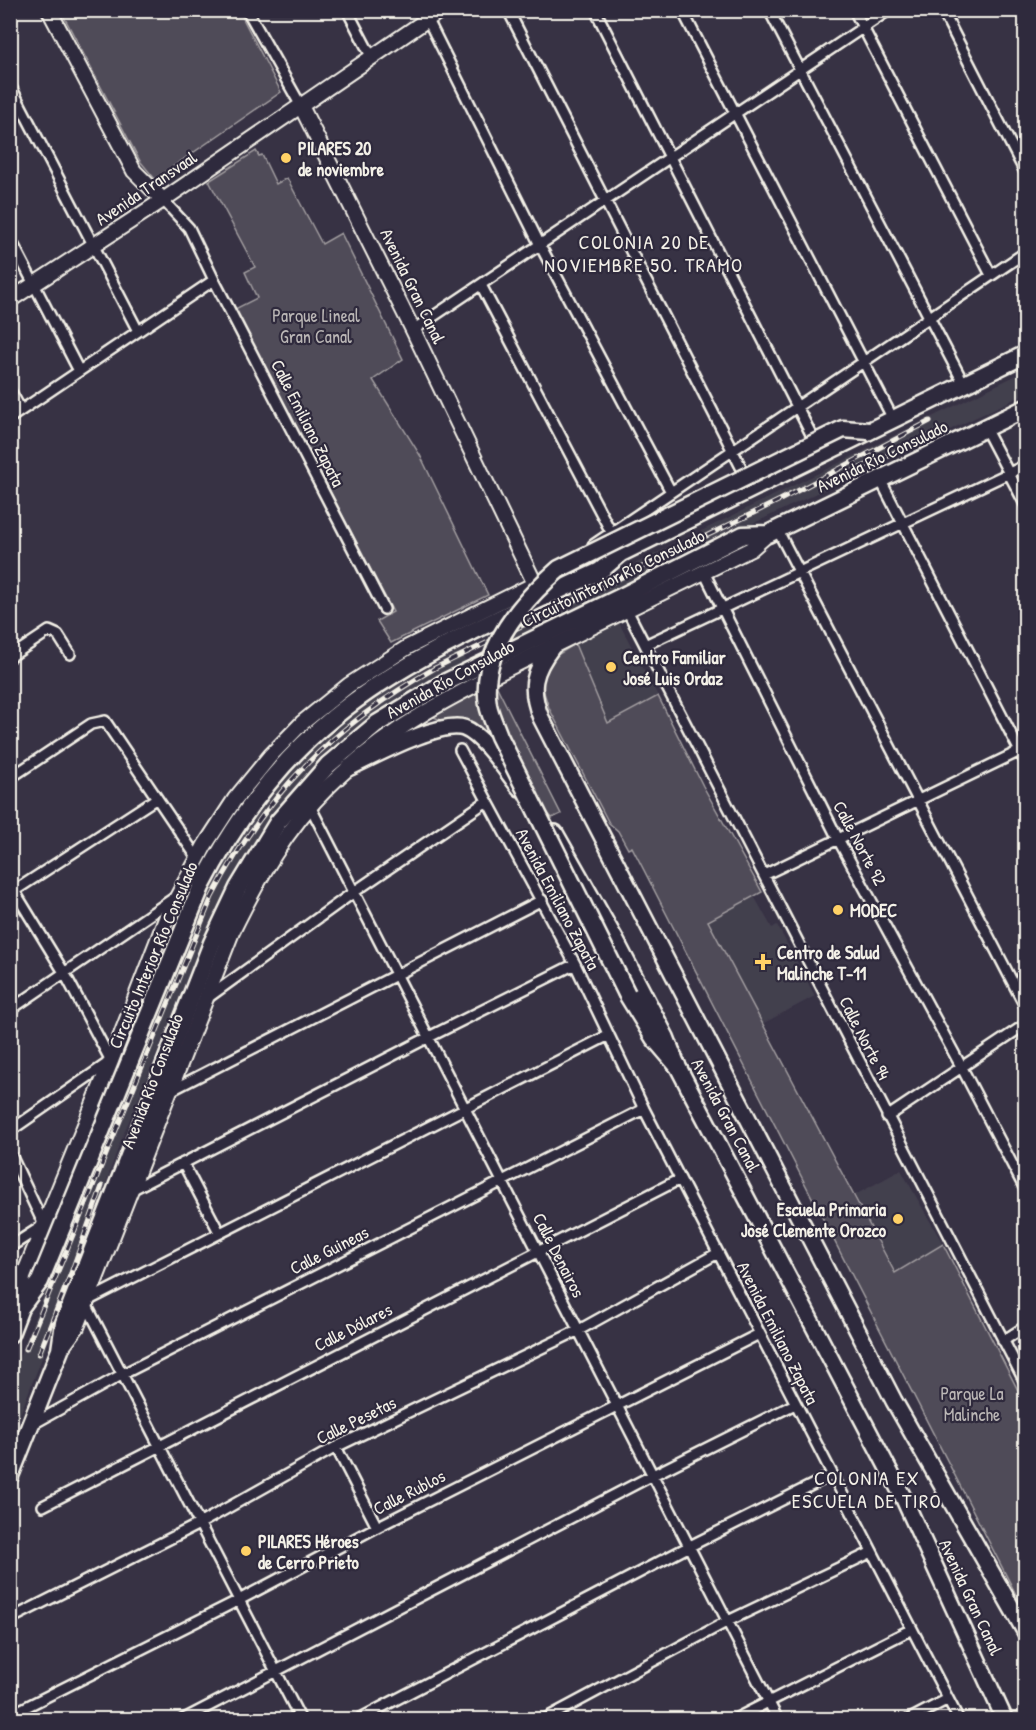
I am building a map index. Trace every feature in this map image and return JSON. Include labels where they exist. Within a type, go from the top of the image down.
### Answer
[{"type":"highway","name":"Avenida Río Consulado","points":[[621,553],[1026,354]]},
{"type":"highway","name":"Avenida Río Consulado","points":[[773,532],[1026,408]]},
{"type":"highway","points":[[677,1065],[654,1038],[627,994],[498,736],[488,703],[489,670],[496,650],[520,607],[559,569],[843,429],[868,431]]},
{"type":"highway","name":"Circuito Interior Río Consulado","points":[[60,1350],[64,1323],[190,996],[229,906],[258,852],[300,795],[327,765],[359,737],[414,700],[473,677],[518,655],[743,536],[773,532]]},
{"type":"highway","name":"Circuito Interior Río Consulado","points":[[20,1308],[40,1281],[190,910],[214,861],[251,805],[290,757],[335,716],[397,672],[452,635],[497,611],[600,571],[621,553]]},
{"type":"highway","points":[[10,1334],[20,1308]]},
{"type":"highway","name":"Avenida Río Consulado","points":[[10,1476],[60,1350]]},
{"type":"main road","name":"Calle Emiliano Zapata","points":[[49,10],[134,171],[163,200]]},
{"type":"main road","name":"Avenida Transvaal","points":[[10,300],[163,200],[372,58],[425,15],[441,10]]},
{"type":"main road","name":"Avenida Gran Canal","points":[[301,106],[413,330],[535,584]]},
{"type":"main road","name":"Avenida Río Consulado","points":[[518,655],[552,646],[627,610],[751,549],[773,532]]},
{"type":"main road","name":"Avenida Río Consulado","points":[[497,611],[535,584],[592,558],[621,553]]},
{"type":"main road","points":[[20,1308],[22,1278],[111,1061],[167,916],[222,818],[253,776],[302,723],[349,685],[408,647],[452,635]]},
{"type":"main road","name":"Avenida Gran Canal","points":[[552,646],[542,661],[534,681],[533,691],[541,718],[894,1401],[1026,1633]]},
{"type":"main road","name":"Avenida Río Consulado","points":[[60,1350],[77,1327],[232,932],[248,899],[284,837],[310,806],[371,748],[473,677]]},
{"type":"main road","name":"Avenida Gran Canal","points":[[348,768],[431,731],[440,728],[463,728],[477,737],[539,810],[561,843],[620,948],[666,1037],[677,1065],[903,1497],[1005,1719]]},
{"type":"street","name":"Avenida Gran Canal","points":[[248,10],[301,106]]},
{"type":"street","points":[[347,10],[372,58]]},
{"type":"street","points":[[508,10],[744,473]]},
{"type":"street","points":[[595,10],[813,438]]},
{"type":"street","points":[[682,10],[734,115],[893,419]]},
{"type":"street","points":[[769,10],[964,384]]},
{"type":"street","points":[[854,10],[991,275]]},
{"type":"street","points":[[413,330],[889,10]]},
{"type":"street","points":[[942,10],[1026,174]]},
{"type":"street","points":[[425,15],[540,245],[671,492]]},
{"type":"street","points":[[10,85],[138,331]]},
{"type":"street","name":"Calle Emiliano Zapata","points":[[163,200],[189,228],[384,609]]},
{"type":"street","points":[[10,238],[78,371]]},
{"type":"street","points":[[535,584],[1026,252]]},
{"type":"street","points":[[10,418],[214,280]]},
{"type":"street","points":[[481,285],[611,532]]},
{"type":"street","points":[[10,390],[21,410]]},
{"type":"street","points":[[985,428],[1026,506]]},
{"type":"street","points":[[645,645],[1026,465]]},
{"type":"street","points":[[880,479],[1022,749],[1026,763]]},
{"type":"street","points":[[773,532],[799,571],[1026,1008]]},
{"type":"street","name":"Calle Norte 92","points":[[704,572],[838,839],[1026,1191]]},
{"type":"street","name":"Calle Norte 94","points":[[627,610],[1026,1384]]},
{"type":"street","points":[[10,657],[49,631],[58,635],[70,654]]},
{"type":"street","points":[[10,778],[91,724],[105,721],[198,859]]},
{"type":"street","points":[[764,875],[1022,749]]},
{"type":"street","name":"Avenida Emiliano Zapata","points":[[460,750],[575,964],[680,1179],[959,1719]]},
{"type":"street","points":[[10,1131],[111,1061],[65,974],[12,889],[157,798]]},
{"type":"street","points":[[204,1000],[354,892],[487,801]]},
{"type":"street","name":"Calle Denairos","points":[[310,806],[778,1719]]},
{"type":"street","points":[[10,1010],[177,895]]},
{"type":"street","points":[[168,1092],[542,900]]},
{"type":"street","points":[[131,1190],[575,964]]},
{"type":"street","points":[[887,1117],[1026,1024]]},
{"type":"street","points":[[301,1719],[86,1303],[219,1232],[609,1035]]},
{"type":"street","name":"Calle Guineas","points":[[30,1425],[123,1374],[644,1108]]},
{"type":"street","points":[[10,1153],[44,1225],[10,1247]]},
{"type":"street","points":[[183,1163],[219,1232]]},
{"type":"street","name":"Calle Dólares","points":[[43,1506],[680,1179]]},
{"type":"street","name":"Calle Pesetas","points":[[10,1619],[199,1524],[336,1447],[579,1330],[718,1252]]},
{"type":"street","points":[[1003,1341],[1026,1326]]},
{"type":"street","name":"Calle Rublos","points":[[10,1715],[759,1334]]},
{"type":"street","points":[[182,1719],[795,1404]]},
{"type":"street","points":[[336,1447],[377,1527]]},
{"type":"street","points":[[357,1719],[832,1475]]},
{"type":"street","points":[[543,1719],[728,1621],[872,1552]]},
{"type":"street","points":[[733,1719],[912,1629]]},
{"type":"street","points":[[908,1719],[948,1699]]},
{"type":"shaded area","points":[[1025,371],[1025,394],[511,639],[505,628]]},
{"type":"shaded area","name":"Centro Familiar José Luis Ordaz","points":[[618,621],[658,696],[608,723],[574,654],[575,644]]},
{"type":"shaded area","points":[[460,650],[466,662],[402,696],[329,752],[268,820],[236,871],[205,935],[118,1148],[79,1262],[11,1438],[11,1378],[207,892],[241,835],[269,796],[327,735],[381,694]]},
{"type":"shaded area","name":"Centro de Salud Malinche T-11","points":[[754,896],[772,928],[777,925],[815,996],[762,1024],[708,921]]},
{"type":"shaded area","name":"Escuela Primaria José Clemente Orozco","points":[[901,1170],[943,1244],[895,1273],[855,1195]]},
{"type":"green space","points":[[61,11],[239,11],[281,92],[155,179],[140,161]]},
{"type":"green space","name":"Parque Lineal Gran Canal","points":[[256,151],[259,156],[262,155],[276,184],[287,178],[322,244],[341,233],[403,359],[373,380],[420,455],[488,595],[391,643],[377,621],[393,612],[235,309],[257,298],[245,272],[255,267],[209,181]]},
{"type":"green space","name":"Parque La Malinche","points":[[575,644],[608,723],[658,696],[703,786],[762,892],[708,921],[895,1273],[943,1244],[1025,1404],[1025,1612],[632,847],[628,849],[618,831],[609,823],[549,708],[536,668]]},
{"type":"green space","points":[[495,683],[561,814],[552,818],[479,731],[457,720],[441,720],[431,716]]},
{"type":"railway","points":[[26,1349],[212,897],[255,826],[279,794],[306,765],[365,714],[398,690],[435,668],[780,500],[930,421]]},
{"type":"railway","points":[[830,482],[936,433]]},
{"type":"railway","points":[[39,1354],[102,1186]]},
{"type":"place","name":"PILARES 20 de noviembre","points":[[286,158]]},
{"type":"place","name":"Centro Familiar José Luis Ordaz","points":[[611,667]]},
{"type":"place","name":"MODEC","points":[[838,910]]},
{"type":"place","name":"Centro de Salud Malinche T-11","points":[[763,962]]},
{"type":"place","name":"Escuela Primaria José Clemente Orozco","points":[[898,1219]]},
{"type":"place","name":"PILARES Héroes de Cerro Prieto","points":[[246,1551]]},
{"type":"district","name":"COLONIA 20 DE NOVIEMBRE 5O. TRAMO","points":[[644,252]]},
{"type":"district","name":"COLONIA EX ESCUELA DE TIRO","points":[[867,1488]]}]
